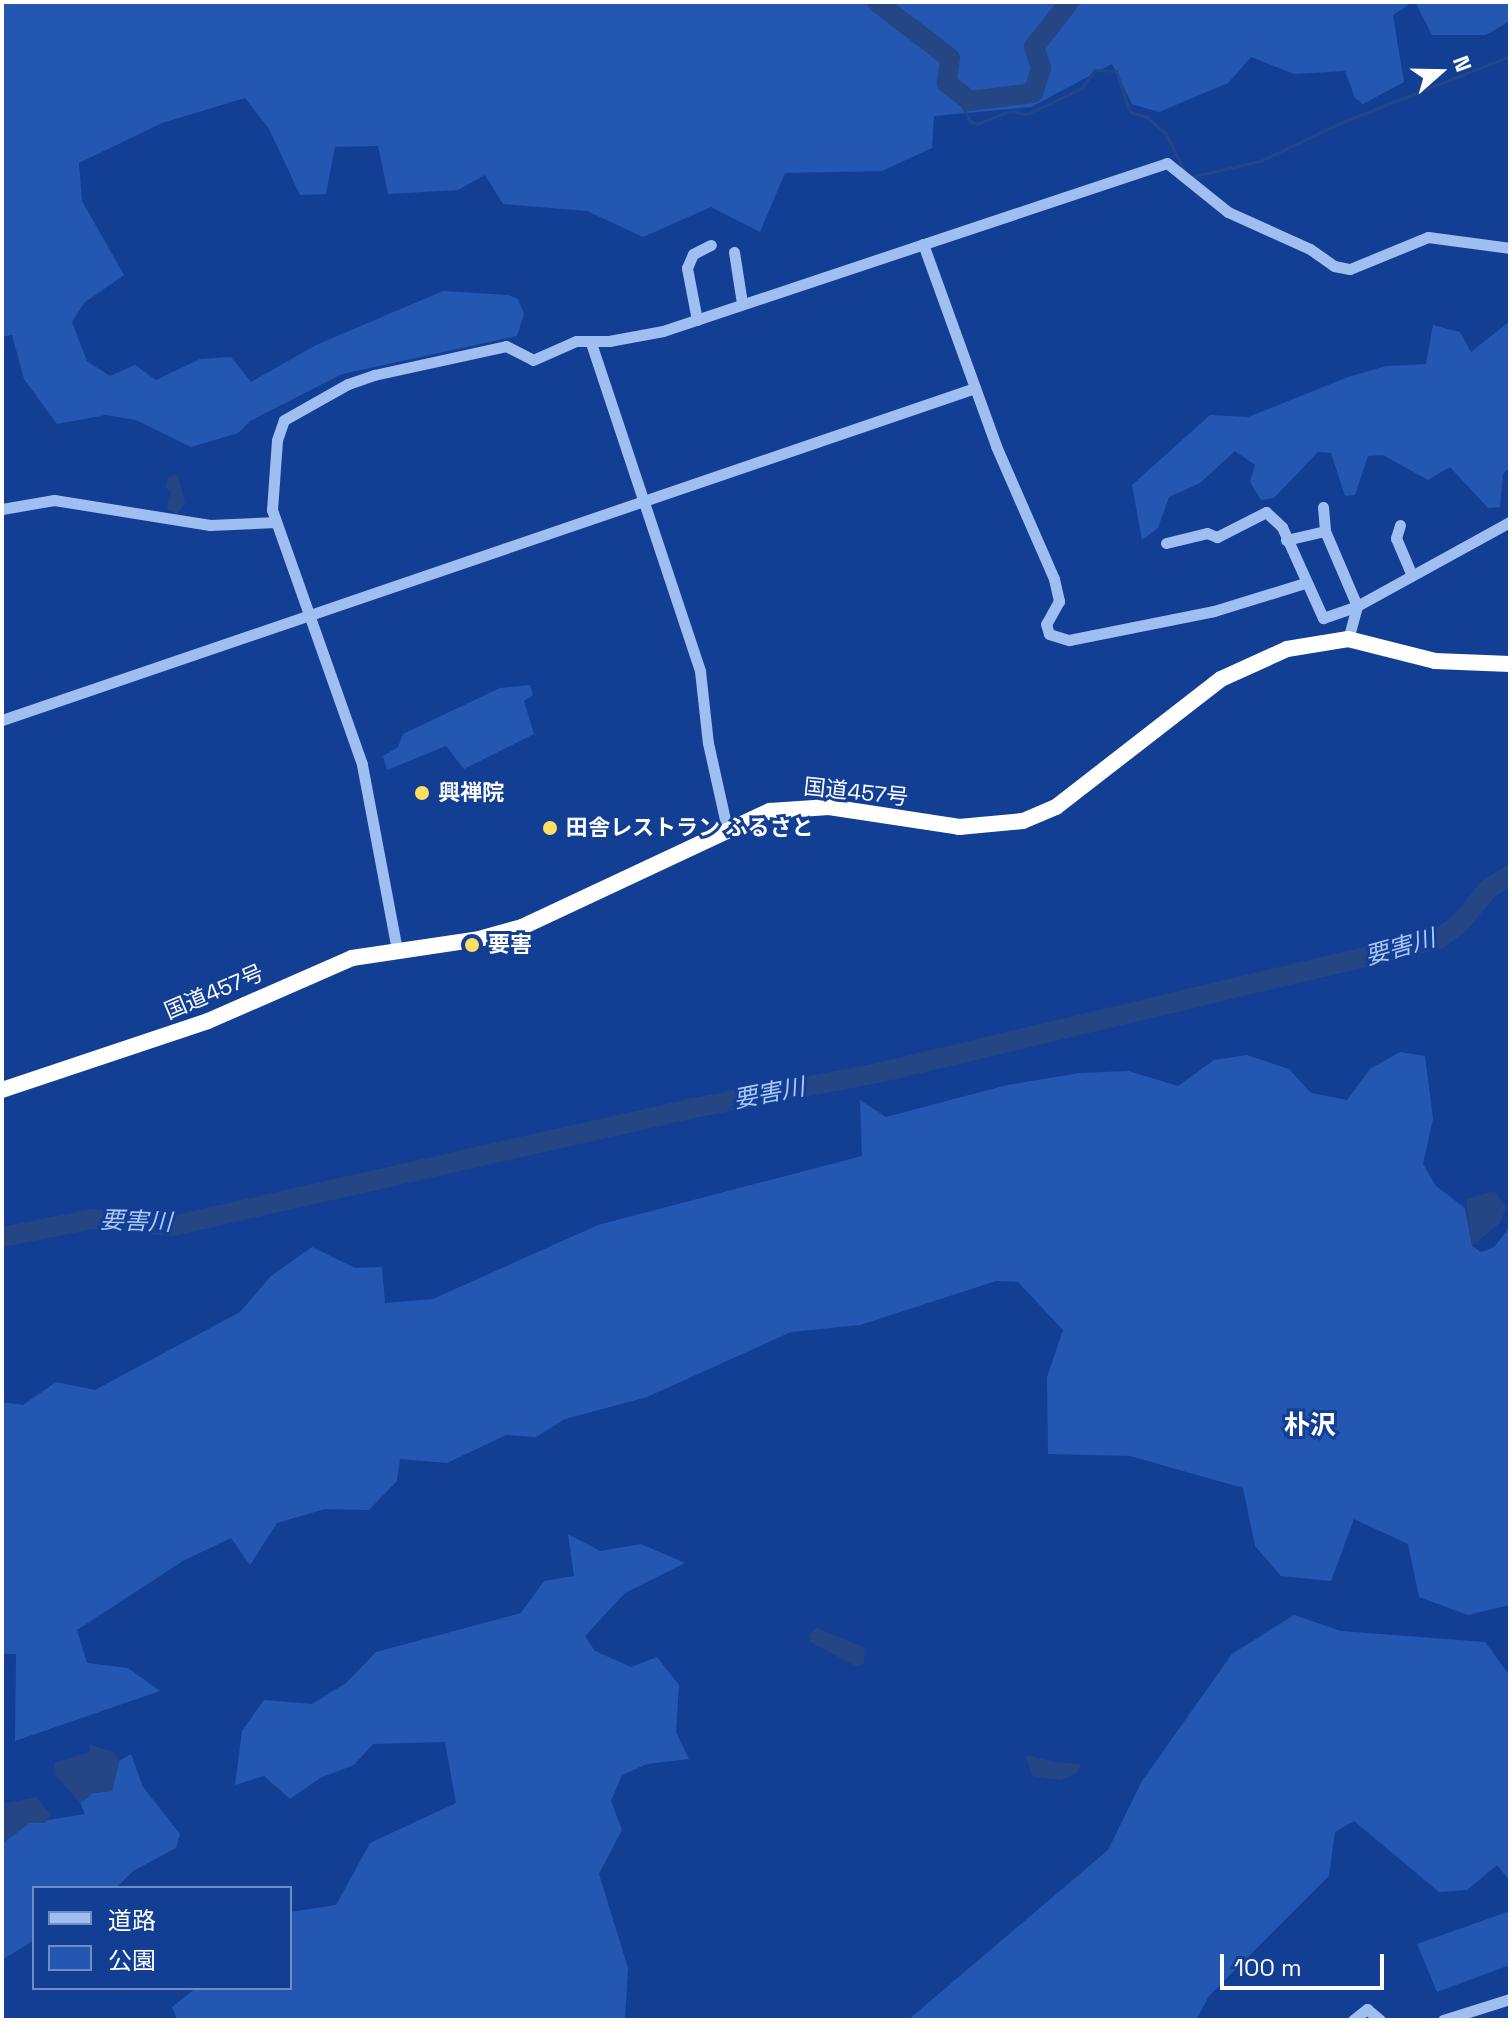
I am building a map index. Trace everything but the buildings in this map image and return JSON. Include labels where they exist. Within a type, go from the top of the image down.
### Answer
[{"type":"highway","name":"国道457号","points":[[2,1090],[208,1021],[352,958],[479,939],[522,927],[770,811],[800,806],[959,827],[1023,821],[1056,807],[1221,679],[1287,649],[1348,639],[1435,661],[1510,664]]},
{"type":"street","points":[[397,950],[362,764],[276,522],[277,440],[284,420],[294,413],[374,375],[506,346],[533,360],[576,341],[591,343],[697,320],[1167,163],[1228,212],[1310,249],[1334,266],[1350,269],[1428,237],[1510,248]]},
{"type":"street","points":[[923,244],[975,388],[1054,579],[1059,601],[1046,628],[1053,637],[1069,640],[1214,611],[1305,583]]},
{"type":"street","points":[[697,320],[687,268],[693,254],[711,245]]},
{"type":"street","points":[[734,252],[742,303]]},
{"type":"street","points":[[591,343],[700,671],[708,743],[727,829]]},
{"type":"street","points":[[2,720],[975,388]]},
{"type":"street","points":[[2,509],[54,500],[75,501],[94,510],[210,525],[276,522]]},
{"type":"street","points":[[1323,507],[1325,531],[1357,606],[1348,639]]},
{"type":"street","points":[[1166,543],[1207,533],[1217,537],[1266,512],[1276,517],[1323,618],[1357,606],[1510,522]]},
{"type":"street","points":[[1400,525],[1396,538],[1411,574]]},
{"type":"street","points":[[1286,540],[1325,531]]},
{"type":"street","points":[[1443,2020],[1510,1999]]},
{"type":"street","points":[[1353,2020],[1367,2009],[1380,2020]]},
{"type":"green space","points":[[2,2],[1413,2],[1393,15],[1404,82],[1363,104],[1355,98],[1345,71],[1294,74],[1251,57],[1228,83],[1159,112],[1132,104],[1112,64],[1031,107],[934,116],[932,148],[882,171],[785,173],[760,232],[711,207],[643,237],[587,211],[503,204],[485,175],[458,190],[388,194],[378,146],[335,147],[326,194],[300,195],[269,129],[245,98],[162,123],[79,163],[82,201],[124,275],[84,303],[72,322],[87,361],[110,376],[135,365],[156,380],[200,359],[231,357],[251,382],[316,345],[443,291],[508,295],[518,299],[524,314],[517,336],[342,374],[250,421],[238,433],[191,447],[136,420],[106,415],[57,424],[24,379],[12,335],[2,337]]},
{"type":"green space","points":[[1415,2],[1510,2],[1510,21],[1486,35],[1432,35]]},
{"type":"green space","points":[[1510,321],[1510,467],[1503,474],[1500,507],[1488,508],[1450,467],[1428,480],[1383,455],[1368,456],[1355,495],[1345,496],[1331,453],[1318,452],[1274,498],[1261,500],[1250,482],[1255,465],[1235,451],[1200,483],[1169,497],[1158,528],[1142,540],[1132,485],[1210,415],[1248,417],[1348,377],[1386,366],[1426,364],[1433,325],[1460,332],[1471,352]]},
{"type":"green space","points":[[530,685],[533,695],[524,701],[534,734],[464,769],[446,746],[387,770],[383,756],[398,747],[403,734],[500,688]]},
{"type":"green space","points":[[1400,1052],[1425,1056],[1433,1119],[1423,1164],[1436,1186],[1465,1208],[1472,1246],[1481,1252],[1494,1247],[1510,1227],[1510,1605],[1468,1615],[1419,1597],[1408,1544],[1354,1519],[1331,1581],[1281,1576],[1255,1546],[1243,1488],[1130,1456],[1048,1454],[1047,1377],[1063,1330],[1018,1282],[996,1281],[860,1325],[791,1332],[647,1397],[565,1419],[536,1437],[506,1435],[447,1463],[400,1459],[397,1481],[369,1510],[325,1509],[277,1523],[250,1565],[231,1538],[183,1561],[77,1630],[87,1663],[128,1668],[160,1691],[15,1741],[16,1654],[2,1654],[2,1402],[23,1405],[56,1382],[95,1390],[240,1312],[271,1276],[312,1247],[355,1268],[382,1267],[385,1303],[433,1299],[598,1225],[862,1156],[860,1100],[886,1117],[1007,1085],[1080,1073],[1128,1071],[1178,1086],[1214,1060],[1247,1055],[1289,1069],[1311,1093],[1347,1100],[1370,1069]]},
{"type":"green space","points":[[568,1534],[600,1551],[641,1544],[685,1563],[625,1593],[585,1636],[595,1651],[631,1667],[657,1657],[679,1685],[676,1732],[689,1759],[647,1764],[622,1775],[611,1801],[622,1830],[599,1874],[628,1968],[625,2020],[177,2020],[172,2007],[193,1990],[292,1990],[292,1912],[336,1905],[370,1843],[456,1803],[445,1742],[373,1744],[354,1765],[320,1778],[290,1799],[264,1776],[235,1785],[242,1731],[264,1700],[312,1704],[346,1683],[376,1652],[521,1613],[544,1581],[574,1576]]},
{"type":"green space","points":[[1294,1615],[1341,1631],[1485,1642],[1510,1676],[1510,1881],[1497,1865],[1467,1890],[1439,1892],[1354,1821],[1335,1832],[1329,1876],[1209,1996],[1196,2020],[908,2020],[1108,1850],[1142,1781],[1232,1654]]},
{"type":"green space","points":[[131,1754],[143,1787],[180,1834],[176,1848],[133,1871],[118,1886],[32,1886],[32,1941],[2,1960],[2,1844],[29,1823],[85,1814],[80,1803],[93,1793],[112,1791],[119,1761]]},
{"type":"green space","points":[[1510,1911],[1510,1965],[1437,1992],[1417,1944]]},
{"type":"shaded area","points":[[178,475],[185,503],[177,514],[167,509],[171,493],[165,486],[169,476]]},
{"type":"shaded area","points":[[1495,1191],[1506,1208],[1500,1223],[1472,1246],[1466,1199]]},
{"type":"shaded area","points":[[817,1628],[865,1648],[864,1663],[856,1666],[810,1642],[809,1634]]},
{"type":"shaded area","points":[[90,1745],[114,1752],[119,1761],[112,1791],[93,1793],[80,1803],[55,1775],[54,1763],[90,1752]]},
{"type":"shaded area","points":[[1026,1755],[1081,1764],[1077,1773],[1060,1780],[1032,1776]]},
{"type":"shaded area","points":[[36,1797],[51,1815],[45,1823],[29,1823],[2,1844],[2,1804]]},
{"type":"waterway","points":[[877,2],[950,58],[947,83],[970,101],[1033,93],[1041,68],[1034,47],[1069,2]]},
{"type":"waterway","points":[[1191,177],[1260,161],[1345,121],[1510,56]]},
{"type":"waterway","points":[[953,88],[970,121],[977,124],[1010,111],[1026,114],[1048,104],[1082,88],[1095,70],[1116,71],[1130,112],[1147,117],[1166,134],[1185,172]]},
{"type":"waterway","name":"要害川","points":[[2,1237],[92,1219],[172,1226],[694,1108],[882,1072],[1411,946],[1439,939],[1460,923],[1488,889],[1510,875]]},
{"type":"place","name":"興禅院","points":[[422,793]]},
{"type":"place","name":"田舎レストラン ふるさと","points":[[550,828]]},
{"type":"place","name":"要害","points":[[472,945]]},
{"type":"district","name":"朴沢","points":[[1310,1426]]}]
